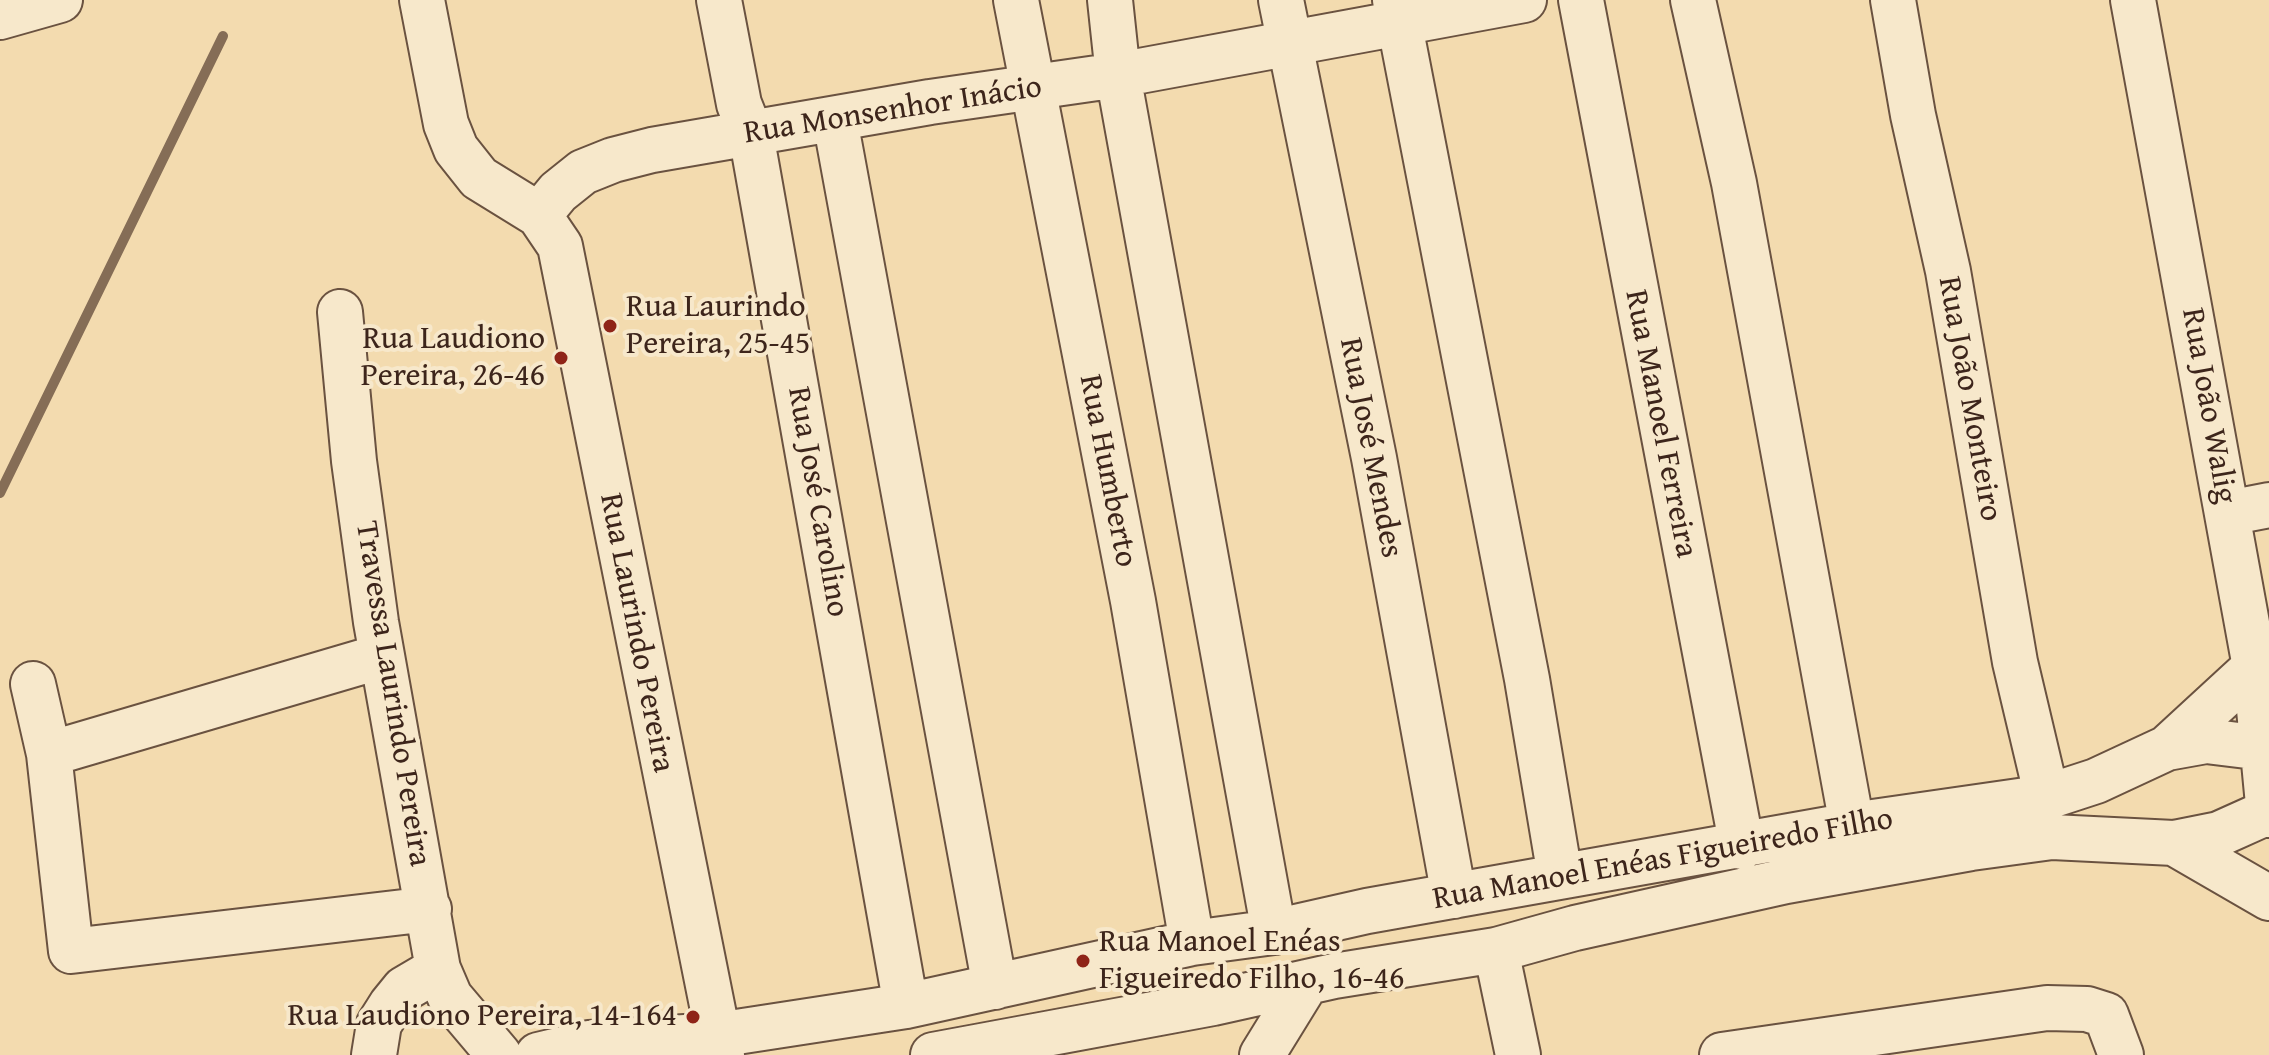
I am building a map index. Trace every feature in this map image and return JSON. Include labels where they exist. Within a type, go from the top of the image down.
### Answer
[{"type":"street","points":[[0,17],[60,0]]},
{"type":"street","points":[[422,0],[446,124],[456,149],[479,178],[539,215]]},
{"type":"street","name":"Rua José Carolino","points":[[719,0],[739,104],[751,134],[906,1006]]},
{"type":"street","name":"Rua Humberto","points":[[1016,0],[1133,601],[1192,943]]},
{"type":"street","points":[[1110,0],[1118,75],[1274,932]]},
{"type":"street","name":"Rua Monsenhor Inácio","points":[[539,215],[558,192],[583,172],[613,160],[1032,86],[1118,75],[1285,20],[1524,0]]},
{"type":"street","name":"Rua Manoel Ferreira","points":[[1581,0],[1742,847]]},
{"type":"street","points":[[1693,0],[1734,183],[1852,825]]},
{"type":"street","name":"Rua João Monteiro","points":[[1893,0],[1913,115],[1948,271],[2015,662],[2047,797]]},
{"type":"street","name":"Rua João Walig","points":[[2133,0],[2248,509],[2255,667],[2269,814]]},
{"type":"street","points":[[1397,12],[1527,679],[1560,876]]},
{"type":"street","name":"Rua José Mendes","points":[[1285,20],[1374,458],[1454,896]]},
{"type":"street","points":[[835,120],[995,987]]},
{"type":"street","name":"Rua Laurindo Pereira","points":[[539,215],[560,246],[719,1045]]},
{"type":"street","name":"Travessa Laurindo Pereira","points":[[340,312],[354,461],[382,656],[438,969],[450,997],[499,1055]]},
{"type":"street","points":[[49,754],[382,656]]},
{"type":"street","points":[[2167,748],[2255,667]]},
{"type":"street","points":[[33,684],[49,754],[71,951],[429,909]]},
{"type":"street","points":[[2167,748],[2206,741],[2263,748]]},
{"type":"street","name":"Rua Manoel Enéas Figueiredo Filho","points":[[538,1055],[589,1043],[719,1045],[1192,943],[1274,932],[1560,876],[1742,847],[1852,825],[2047,797],[2096,781],[2167,748]]},
{"type":"street","points":[[2174,843],[2219,834],[2269,814]]},
{"type":"street","name":"Rua Manoel Enéas Figueiredo Filho","points":[[933,1055],[1307,982],[1496,950],[1575,928],[1786,881],[1971,848],[2052,837],[2174,843]]},
{"type":"street","points":[[2174,843],[2269,898]]},
{"type":"street","points":[[1496,950],[1518,1055]]},
{"type":"street","points":[[374,1055],[379,1024],[391,1005],[404,989],[438,969]]},
{"type":"street","points":[[1262,1055],[1307,982]]},
{"type":"street","points":[[1722,1055],[2047,1008],[2087,1009],[2113,1035]]},
{"type":"waterway","points":[[0,493],[223,36]]},
{"type":"place","name":"Rua Laurindo Pereira, 25-45","points":[[610,326]]},
{"type":"place","name":"Rua Laudiono Pereira, 26-46","points":[[561,358]]},
{"type":"place","name":"Rua Manoel Enéas Figueiredo Filho, 16-46","points":[[1083,961]]},
{"type":"place","name":"Rua Laudiono Pereira, 14-164","points":[[693,1017]]}]
